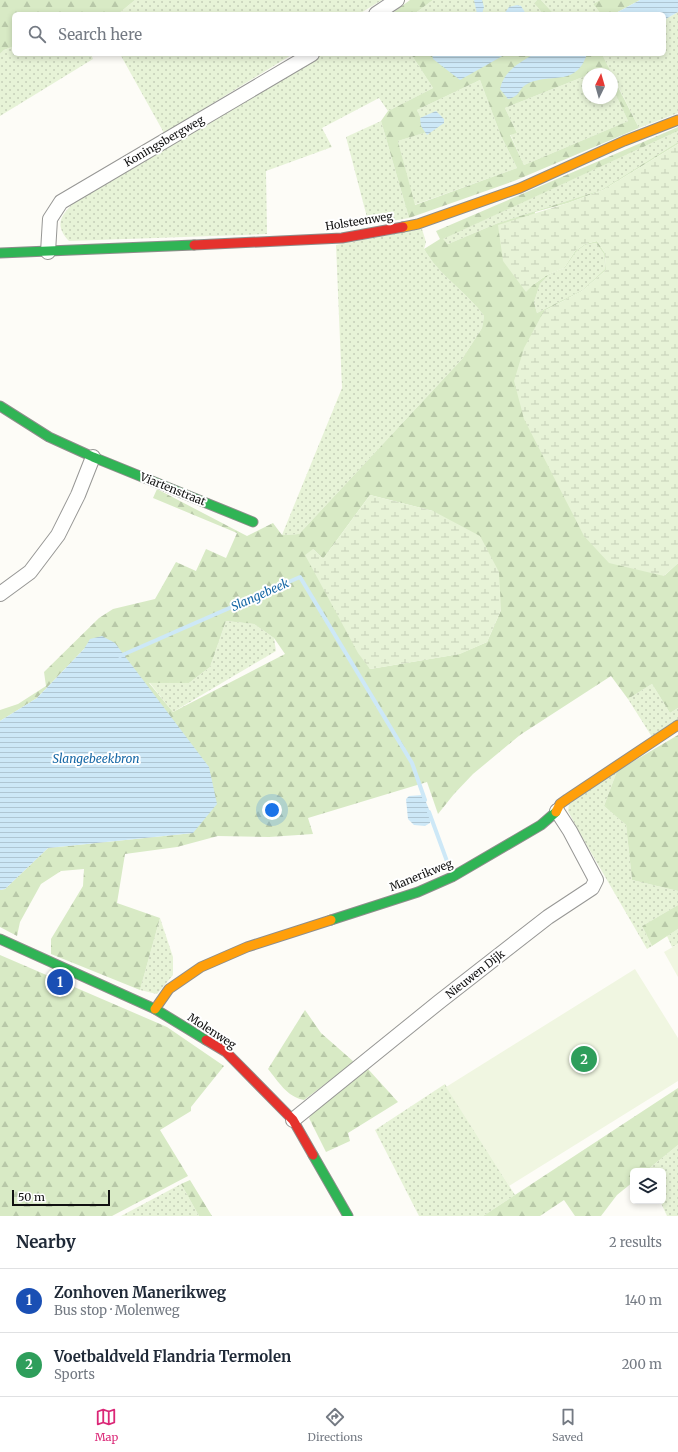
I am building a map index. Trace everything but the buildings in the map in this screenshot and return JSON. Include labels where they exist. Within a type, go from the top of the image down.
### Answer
[{"type":"street","points":[[379,12],[397,0]]},
{"type":"street","name":"Koningsbergweg","points":[[48,252],[50,219],[61,202],[309,56]]},
{"type":"street","name":"Holsteenweg","points":[[0,253],[342,238],[418,224],[520,188],[624,141],[678,120]]},
{"type":"street","name":"Viartenstraat","points":[[0,406],[49,437],[93,457],[254,522]]},
{"type":"street","points":[[0,594],[30,572],[58,535],[78,495],[93,457]]},
{"type":"street","name":"Manerikweg","points":[[155,1010],[169,989],[201,967],[247,947],[418,892],[452,877],[541,825],[557,811],[560,804],[678,725]]},
{"type":"street","name":"Nieuwen Dijk","points":[[294,1120],[439,1002],[548,917],[592,888],[596,880],[570,831],[557,811]]},
{"type":"street","name":"Molenweg","points":[[0,939],[155,1010],[226,1052],[294,1120],[348,1216]]},
{"type":"green space","points":[[0,0],[135,0],[120,12],[12,12],[12,47],[4,50],[0,54]]},
{"type":"green space","points":[[135,0],[382,0],[362,12],[120,12]]},
{"type":"green space","points":[[410,0],[433,0],[417,12],[394,12]]},
{"type":"green space","points":[[433,0],[537,0],[534,3],[541,12],[417,12]]},
{"type":"green space","points":[[537,0],[541,0],[552,12],[541,12],[534,3]]},
{"type":"green space","points":[[541,0],[600,0],[593,4],[599,12],[552,12]]},
{"type":"green space","points":[[600,0],[640,0],[618,12],[599,12],[593,4]]},
{"type":"green space","points":[[678,12],[678,113],[639,128],[618,86],[618,68],[609,68],[603,56],[666,56],[666,19]]},
{"type":"green space","points":[[12,47],[12,56],[92,56],[93,59],[0,116],[0,54],[4,50]]},
{"type":"green space","points":[[121,56],[290,56],[164,133]]},
{"type":"green space","points":[[319,56],[412,56],[433,88],[388,111],[379,98],[322,128],[332,147],[266,171],[267,234],[69,241],[61,229],[60,223],[64,214],[78,199]]},
{"type":"green space","points":[[412,56],[603,56],[609,68],[582,68],[582,77],[505,108],[517,133],[510,135],[524,165],[628,121],[618,100],[618,87],[639,128],[514,181],[409,218],[381,121],[388,111],[433,88]],"holes":[[[480,80],[501,136],[517,168],[415,205],[398,141],[427,132],[417,110]]]},
{"type":"green space","points":[[582,77],[582,104],[618,104],[618,100],[628,121],[524,165],[510,134],[517,133],[505,108]]},
{"type":"green space","points":[[480,80],[501,136],[517,168],[414,205],[398,141],[426,132],[417,110]]},
{"type":"green space","points":[[381,121],[409,218],[369,225],[346,137]]},
{"type":"green space","points":[[678,127],[678,131],[443,239],[448,244],[498,223],[601,190],[678,142],[678,144],[603,190],[568,203],[535,212],[534,284],[547,275],[564,268],[575,251],[585,244],[597,241],[605,253],[606,270],[582,291],[544,311],[664,576],[678,563],[678,708],[670,713],[652,684],[628,699],[611,676],[520,735],[473,774],[438,814],[427,782],[308,818],[313,834],[269,837],[218,836],[177,847],[125,854],[117,903],[160,918],[140,990],[51,954],[51,939],[83,886],[84,869],[61,871],[41,884],[20,922],[17,936],[0,927],[0,890],[5,889],[48,848],[193,833],[84,649],[37,698],[0,721],[0,710],[18,704],[46,686],[44,672],[99,618],[113,609],[155,599],[176,562],[196,571],[206,549],[226,558],[237,533],[153,498],[157,489],[247,536],[273,523],[282,535],[299,534],[462,359],[482,328],[484,316],[470,299],[445,276],[430,259],[424,249],[440,239],[436,231]],"holes":[[[596,243],[604,254],[605,269],[582,290],[537,313],[534,302],[540,284],[549,275],[565,268],[576,252],[585,245]],[[370,495],[433,511],[501,610],[487,642],[459,654],[370,669],[313,549],[323,559]],[[226,621],[254,624],[274,638],[285,654],[173,712],[149,683],[189,683],[210,667]]]},
{"type":"green space","points":[[678,131],[678,142],[601,190],[498,223],[448,244],[442,239]]},
{"type":"green space","points":[[678,144],[678,563],[664,576],[609,563],[584,536],[524,419],[514,381],[524,348],[544,311],[582,291],[606,270],[605,253],[597,241],[585,244],[575,251],[564,268],[547,275],[526,292],[503,261],[498,225],[568,203],[603,190]]},
{"type":"green space","points":[[422,229],[426,242],[424,249],[430,259],[445,276],[470,299],[484,316],[482,328],[462,359],[299,534],[282,535],[342,388],[336,245]]},
{"type":"green space","points":[[596,243],[604,254],[605,269],[582,290],[537,313],[534,302],[540,284],[549,275],[565,268],[576,252],[585,245]]},
{"type":"green space","points":[[370,495],[433,511],[480,536],[499,572],[501,610],[487,642],[460,654],[370,669],[358,653],[305,555],[313,549],[323,559]]},
{"type":"green space","points":[[226,621],[254,624],[274,638],[276,651],[173,712],[149,682],[189,683],[210,667]]},
{"type":"green space","points":[[652,684],[670,713],[678,708],[678,731],[652,737],[628,699]]},
{"type":"green space","points":[[678,735],[678,891],[632,880],[626,825],[604,806],[617,771]]},
{"type":"green space","points":[[617,771],[604,806],[626,825],[632,880],[678,891],[678,905],[642,926],[652,946],[647,949],[568,811],[569,804]]},
{"type":"green space","points":[[678,905],[678,929],[652,946],[642,926]]},
{"type":"green space","points":[[160,918],[173,957],[173,975],[157,994],[140,990]]},
{"type":"green space","points":[[678,929],[678,944],[672,947],[667,936]]},
{"type":"green space","points":[[678,944],[678,977],[664,952]]},
{"type":"green space","points":[[0,955],[167,1027],[224,1066],[191,1107],[191,1111],[160,1130],[188,1176],[112,1216],[0,1216]]},
{"type":"green space","points":[[635,969],[678,1038],[678,1081],[509,1186],[446,1087]]},
{"type":"green space","points":[[305,1010],[321,1033],[354,1062],[304,1100],[293,1096],[288,1092],[268,1069]]},
{"type":"green space","points":[[368,1069],[398,1102],[348,1133],[350,1141],[326,1152],[309,1118],[315,1110]]},
{"type":"green space","points":[[445,1084],[515,1195],[483,1216],[419,1216],[375,1130]]},
{"type":"green space","points":[[678,1088],[678,1145],[650,1168],[630,1168],[630,1184],[617,1195],[601,1216],[575,1216],[564,1200],[540,1216],[483,1216]]},
{"type":"green space","points":[[678,1145],[678,1216],[667,1216],[661,1204],[666,1204],[666,1168],[650,1168]]},
{"type":"green space","points":[[190,1180],[212,1216],[199,1216],[181,1184]]},
{"type":"green space","points":[[181,1184],[199,1216],[121,1216]]},
{"type":"water","points":[[474,0],[482,0],[484,7],[483,12],[477,12]]},
{"type":"water","points":[[640,0],[678,0],[678,12],[666,19],[666,12],[618,12]]},
{"type":"water","points":[[517,5],[521,6],[525,12],[505,12],[509,7]]},
{"type":"water","points":[[432,56],[502,56],[460,80],[433,59]]},
{"type":"water","points":[[531,56],[586,56],[582,65],[569,75],[527,84],[515,96],[508,99],[500,89],[502,83],[509,72]]},
{"type":"water","points":[[436,111],[444,119],[444,123],[427,135],[421,126],[420,118]]},
{"type":"water","name":"Slangebeekbron","points":[[102,636],[115,643],[209,767],[217,804],[193,833],[48,848],[5,889],[0,890],[0,721],[37,698],[84,649],[90,639]]},
{"type":"water","points":[[423,795],[431,814],[430,823],[425,826],[414,825],[408,819],[406,799],[409,796]]},
{"type":"waterway","name":"Slangebeek","points":[[120,656],[300,577],[412,763],[425,800]]},
{"type":"waterway","name":"Slangebeek","points":[[429,812],[448,864]]},
{"type":"traffic: fast","points":[[0,253],[194,245]]},
{"type":"traffic: fast","points":[[0,406],[49,437],[93,457],[253,522]]},
{"type":"traffic: fast","points":[[331,920],[418,892],[452,877],[541,825],[556,812]]},
{"type":"traffic: fast","points":[[0,939],[155,1009],[206,1040]]},
{"type":"traffic: fast","points":[[313,1155],[348,1216]]},
{"type":"traffic: slow","points":[[403,227],[418,224],[520,188],[624,141],[678,120]]},
{"type":"traffic: slow","points":[[556,812],[560,804],[567,799],[678,725]]},
{"type":"traffic: slow","points":[[155,1009],[169,989],[201,967],[247,947],[331,920]]},
{"type":"traffic: jam","points":[[194,245],[342,238],[403,227]]},
{"type":"traffic: jam","points":[[206,1040],[226,1052],[293,1120],[313,1155]]},
{"type":"place","name":"Zonhoven Manerikweg","points":[[60,982]]},
{"type":"place","name":"Voetbaldveld Flandria Termolen","points":[[584,1059]]}]
